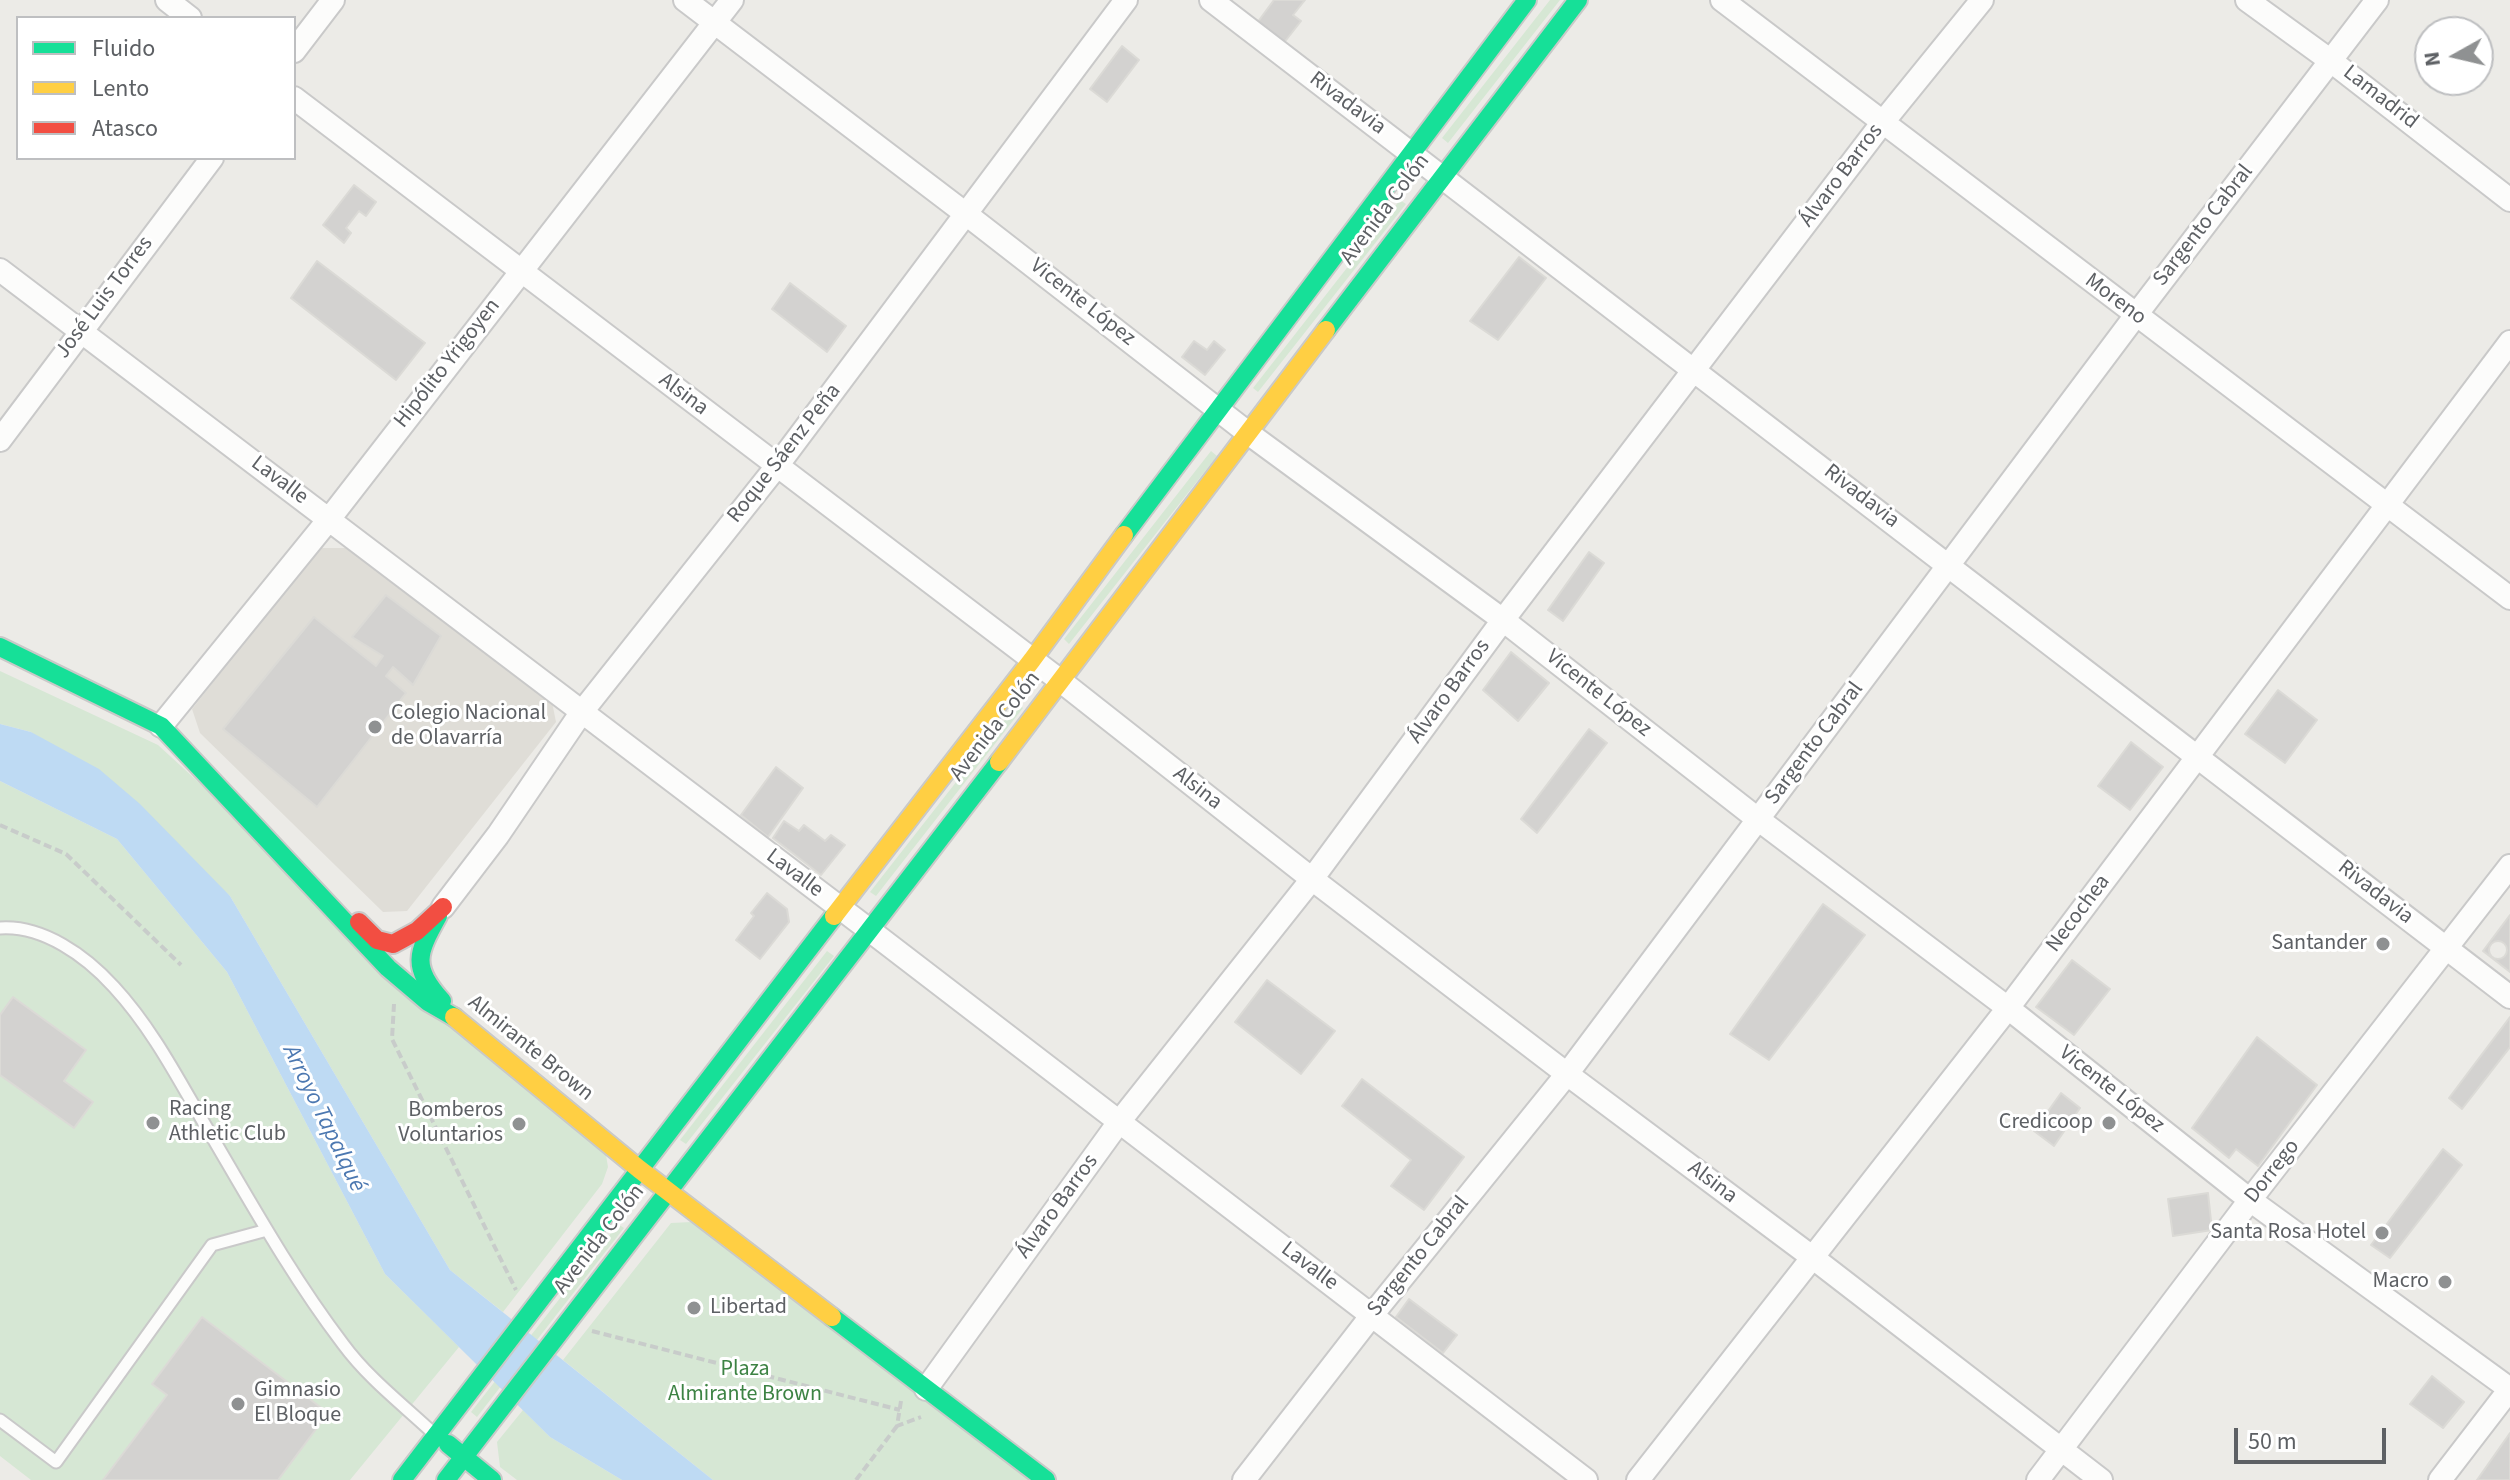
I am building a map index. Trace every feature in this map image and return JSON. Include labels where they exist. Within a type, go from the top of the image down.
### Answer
[{"type":"main road","name":"Avenida Colón","points":[[402,1480],[1032,660],[1527,0]]},
{"type":"main road","name":"Avenida Colón","points":[[446,1480],[868,929],[1062,682],[1441,176],[1578,0]]},
{"type":"main road","name":"Almirante Brown","points":[[0,647],[161,726],[388,968],[428,1002],[461,1021],[668,1192],[1046,1480]]},
{"type":"main road","points":[[321,895],[350,914],[377,940],[393,944],[417,931],[443,907]]},
{"type":"main road","points":[[443,907],[420,950],[419,965],[424,982],[461,1021]]},
{"type":"main road","points":[[437,1436],[492,1480]]},
{"type":"street","points":[[167,0],[187,16]]},
{"type":"street","points":[[296,48],[333,0]]},
{"type":"street","name":"Vicente López","points":[[685,0],[1248,433],[1503,620],[1759,820],[2008,1008],[2250,1200],[2510,1389]]},
{"type":"street","name":"Hipólito Yrigoyen","points":[[161,726],[330,518],[732,0]]},
{"type":"street","name":"Roque Sáenz Peña","points":[[443,907],[498,835],[581,713],[777,466],[1126,0]]},
{"type":"street","name":"Rivadavia","points":[[1211,0],[2510,997]]},
{"type":"street","name":"Moreno","points":[[1722,0],[2510,598]]},
{"type":"street","name":"Álvaro Barros","points":[[926,1389],[1119,1122],[1312,879],[1503,620],[1883,122],[1982,0]]},
{"type":"street","name":"Lamadrid","points":[[2247,0],[2510,200]]},
{"type":"street","name":"Sargento Cabral","points":[[1244,1480],[1372,1315],[1567,1074],[2136,315],[2377,0]]},
{"type":"street","name":"Alsina","points":[[296,100],[1062,682],[1312,879],[2101,1480]]},
{"type":"street","name":"José Luis Torres","points":[[0,440],[210,160]]},
{"type":"street","name":"Lavalle","points":[[0,270],[330,518],[1586,1480]]},
{"type":"street","name":"Necochea","points":[[1638,1480],[2008,1008],[2510,342]]},
{"type":"street","name":"Dorrego","points":[[2038,1480],[2250,1200],[2510,866]]},
{"type":"street","points":[[2440,1480],[2510,1389]]},
{"type":"lane","points":[[0,928],[16,927],[54,940],[114,986],[156,1041],[267,1230],[342,1342],[362,1368],[437,1436]]},
{"type":"lane","points":[[0,1420],[56,1462],[212,1245],[267,1230]]},
{"type":"path","points":[[0,825],[66,854],[181,965]]},
{"type":"path","points":[[394,999],[392,1039],[517,1292]]},
{"type":"path","points":[[596,1318],[587,1330],[900,1410]]},
{"type":"path","points":[[856,1480],[897,1426],[902,1397]]},
{"type":"path","points":[[897,1426],[925,1416]]},
{"type":"shaded area","name":"Colegio Nacional de Olavarría","points":[[318,548],[349,548],[552,702],[556,722],[407,911],[383,912],[200,733],[192,709]]},
{"type":"green space","points":[[1550,0],[1560,0],[1448,143],[1442,138]]},
{"type":"green space","points":[[1400,200],[1406,204],[1258,392],[1253,388]]},
{"type":"green space","points":[[1211,451],[1217,456],[1069,644],[1064,639]]},
{"type":"green space","points":[[0,671],[158,745],[606,1155],[608,1167],[602,1184],[503,1312],[450,1270],[230,896],[31,732],[0,724]]},
{"type":"green space","points":[[1018,703],[1023,708],[876,896],[870,892]]},
{"type":"green space","name":"Racing Athletic Club","points":[[0,781],[117,839],[227,972],[385,1274],[459,1347],[350,1480],[31,1480],[0,1456]]},
{"type":"green space","points":[[827,951],[834,956],[686,1144],[680,1140]]},
{"type":"green space","name":"Plaza Almirante Brown","points":[[692,1222],[1030,1480],[713,1480],[563,1360],[671,1223]]},
{"type":"green space","points":[[618,1224],[624,1228],[477,1417],[471,1412]]},
{"type":"green space","points":[[523,1410],[550,1437],[622,1480],[517,1480],[500,1467],[497,1442]]},
{"type":"water","name":"Arroyo Tapalqué","points":[[0,724],[31,732],[99,769],[140,804],[230,896],[450,1270],[713,1480],[622,1480],[550,1437],[385,1274],[227,972],[117,839],[0,781]]},
{"type":"building","points":[[1274,0],[1305,0],[1293,15],[1301,21],[1283,44],[1257,23]]},
{"type":"building","points":[[1122,46],[1139,60],[1107,102],[1090,89]]},
{"type":"building","points":[[354,185],[376,202],[366,216],[359,211],[346,228],[351,233],[344,243],[323,225]]},
{"type":"building","points":[[1519,257],[1546,278],[1498,340],[1470,321]]},
{"type":"building","points":[[317,261],[425,343],[396,380],[291,298]]},
{"type":"building","points":[[790,283],[846,326],[827,352],[772,309]]},
{"type":"building","points":[[1194,341],[1207,350],[1214,341],[1225,350],[1205,375],[1182,357]]},
{"type":"building","points":[[1589,552],[1604,563],[1563,621],[1548,610]]},
{"type":"building","points":[[386,595],[441,636],[413,685],[393,667],[386,676],[406,693],[317,807],[223,729],[314,617],[376,666],[383,656],[352,637]]},
{"type":"building","points":[[1511,652],[1549,683],[1518,721],[1483,690]]},
{"type":"building","points":[[2278,690],[2317,720],[2285,763],[2245,734]]},
{"type":"building","points":[[1589,729],[1607,743],[1537,833],[1521,819]]},
{"type":"building","points":[[2131,742],[2163,767],[2130,810],[2098,786]]},
{"type":"building","points":[[776,767],[803,788],[768,837],[741,815]]},
{"type":"building","points":[[784,821],[799,831],[804,825],[825,841],[831,835],[845,845],[821,875],[773,838]]},
{"type":"building","points":[[767,893],[787,909],[789,922],[760,959],[736,940]]},
{"type":"building","points":[[1823,904],[1865,935],[1769,1060],[1730,1034]]},
{"type":"building","points":[[2510,915],[2510,972],[2483,951]]},
{"type":"building","points":[[2498,941],[2507,950],[2498,959],[2489,950]]},
{"type":"building","points":[[2072,960],[2110,989],[2074,1035],[2036,1007]]},
{"type":"building","points":[[1267,980],[1335,1031],[1301,1074],[1235,1022]]},
{"type":"building","points":[[13,997],[86,1050],[64,1081],[93,1102],[74,1128],[0,1075],[0,1015]]},
{"type":"building","points":[[2510,1017],[2510,1047],[2462,1109],[2449,1098]]},
{"type":"building","points":[[2257,1037],[2317,1085],[2258,1166],[2236,1149],[2229,1158],[2192,1128]]},
{"type":"building","points":[[1362,1079],[1464,1157],[1424,1210],[1391,1186],[1411,1160],[1342,1106]]},
{"type":"building","points":[[2061,1093],[2080,1108],[2054,1146],[2034,1131]]},
{"type":"building","points":[[2443,1149],[2462,1165],[2390,1258],[2371,1245]]},
{"type":"building","points":[[2208,1193],[2212,1230],[2173,1236],[2168,1199]]},
{"type":"building","points":[[1409,1299],[1457,1335],[1443,1353],[1396,1317]]},
{"type":"building","name":"Gimnasio El Bloque","points":[[202,1317],[328,1413],[278,1480],[103,1480],[167,1395],[152,1384]]},
{"type":"building","points":[[2432,1376],[2464,1402],[2443,1428],[2410,1404]]},
{"type":"building","points":[[2510,1433],[2510,1480],[2477,1480]]},
{"type":"traffic: fast","points":[[1124,535],[1527,0]]},
{"type":"traffic: fast","points":[[1326,330],[1578,0]]},
{"type":"traffic: fast","points":[[0,647],[161,726],[388,968],[428,1002],[454,1017]]},
{"type":"traffic: fast","points":[[446,1480],[999,762]]},
{"type":"traffic: fast","points":[[438,916],[425,940],[420,960],[425,978],[442,1001]]},
{"type":"traffic: fast","points":[[402,1480],[834,916]]},
{"type":"traffic: fast","points":[[832,1317],[1046,1480]]},
{"type":"traffic: fast","points":[[448,1444],[492,1480]]},
{"type":"traffic: slow","points":[[999,762],[1326,330]]},
{"type":"traffic: slow","points":[[834,916],[1032,660],[1124,535]]},
{"type":"traffic: slow","points":[[454,1017],[639,1169],[832,1317]]},
{"type":"traffic: jam","points":[[359,922],[377,940],[393,944],[417,931],[443,907]]},
{"type":"place","name":"Colegio Nacional de Olavarría","points":[[375,727]]},
{"type":"place","name":"Santander","points":[[2383,944]]},
{"type":"place","name":"Racing Athletic Club","points":[[153,1123]]},
{"type":"place","name":"Credicoop","points":[[2109,1123]]},
{"type":"place","name":"Bomberos Voluntarios","points":[[519,1124]]},
{"type":"place","name":"Santa Rosa Hotel","points":[[2382,1233]]},
{"type":"place","name":"Macro","points":[[2445,1282]]},
{"type":"place","name":"Libertad","points":[[694,1308]]},
{"type":"place","name":"Gimnasio El Bloque","points":[[238,1404]]}]
